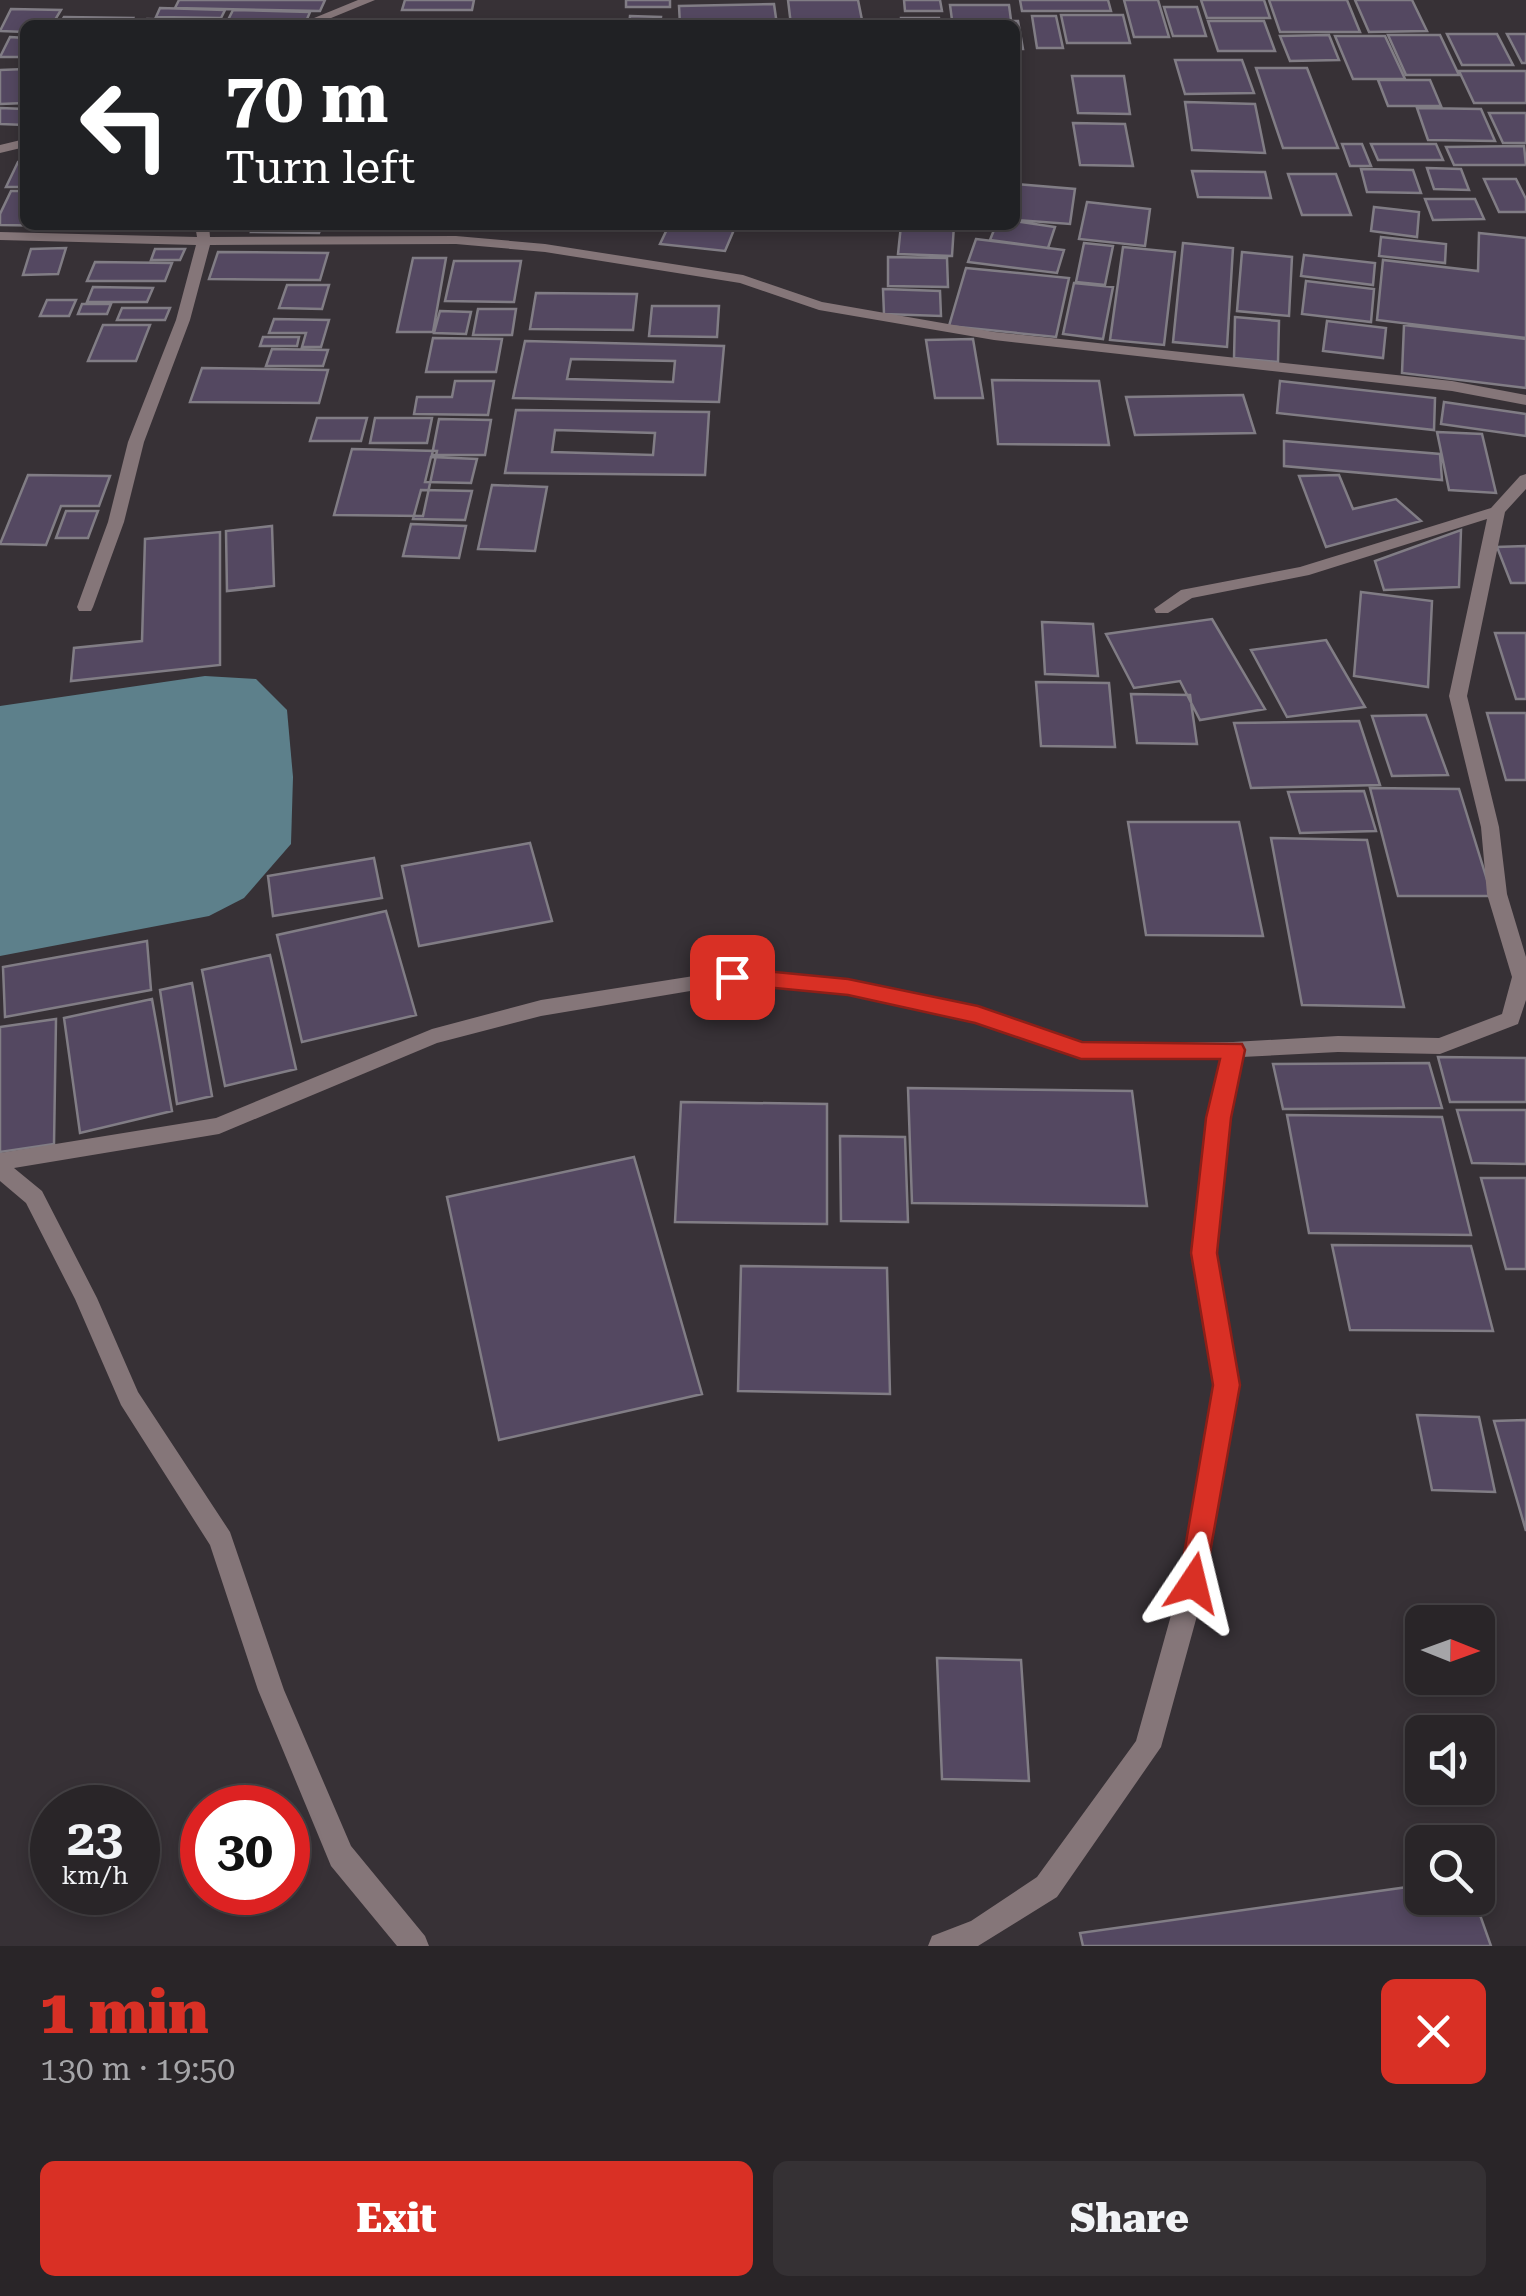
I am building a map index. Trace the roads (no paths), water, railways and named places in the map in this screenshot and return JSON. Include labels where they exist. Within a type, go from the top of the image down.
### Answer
[{"type":"street","points":[[317,20],[370,0]]},
{"type":"street","points":[[85,607],[116,522],[136,442],[183,320],[203,233]]},
{"type":"street","points":[[0,236],[203,233],[456,240],[545,248],[743,279],[819,306],[994,336],[1452,386],[1526,400]]},
{"type":"street","points":[[1162,609],[1187,594],[1303,571],[1498,510],[1526,480]]},
{"type":"street","points":[[0,1166],[220,1126],[259,1106],[432,1038],[541,1008],[732,977],[848,987],[978,1015],[1081,1050],[1233,1050],[1338,1044],[1440,1046],[1512,1019],[1522,977],[1497,894],[1490,827],[1458,696],[1498,510]]},
{"type":"street","points":[[942,1946],[980,1932],[1047,1887],[1148,1747],[1193,1583],[1226,1385],[1204,1253],[1218,1118],[1233,1050]]},
{"type":"street","points":[[0,1166],[34,1197],[86,1298],[129,1398],[221,1540],[272,1690],[341,1856],[415,1946]]},
{"type":"water","points":[[205,676],[256,679],[287,710],[293,777],[291,844],[244,898],[209,916],[0,956],[0,706]]}]
